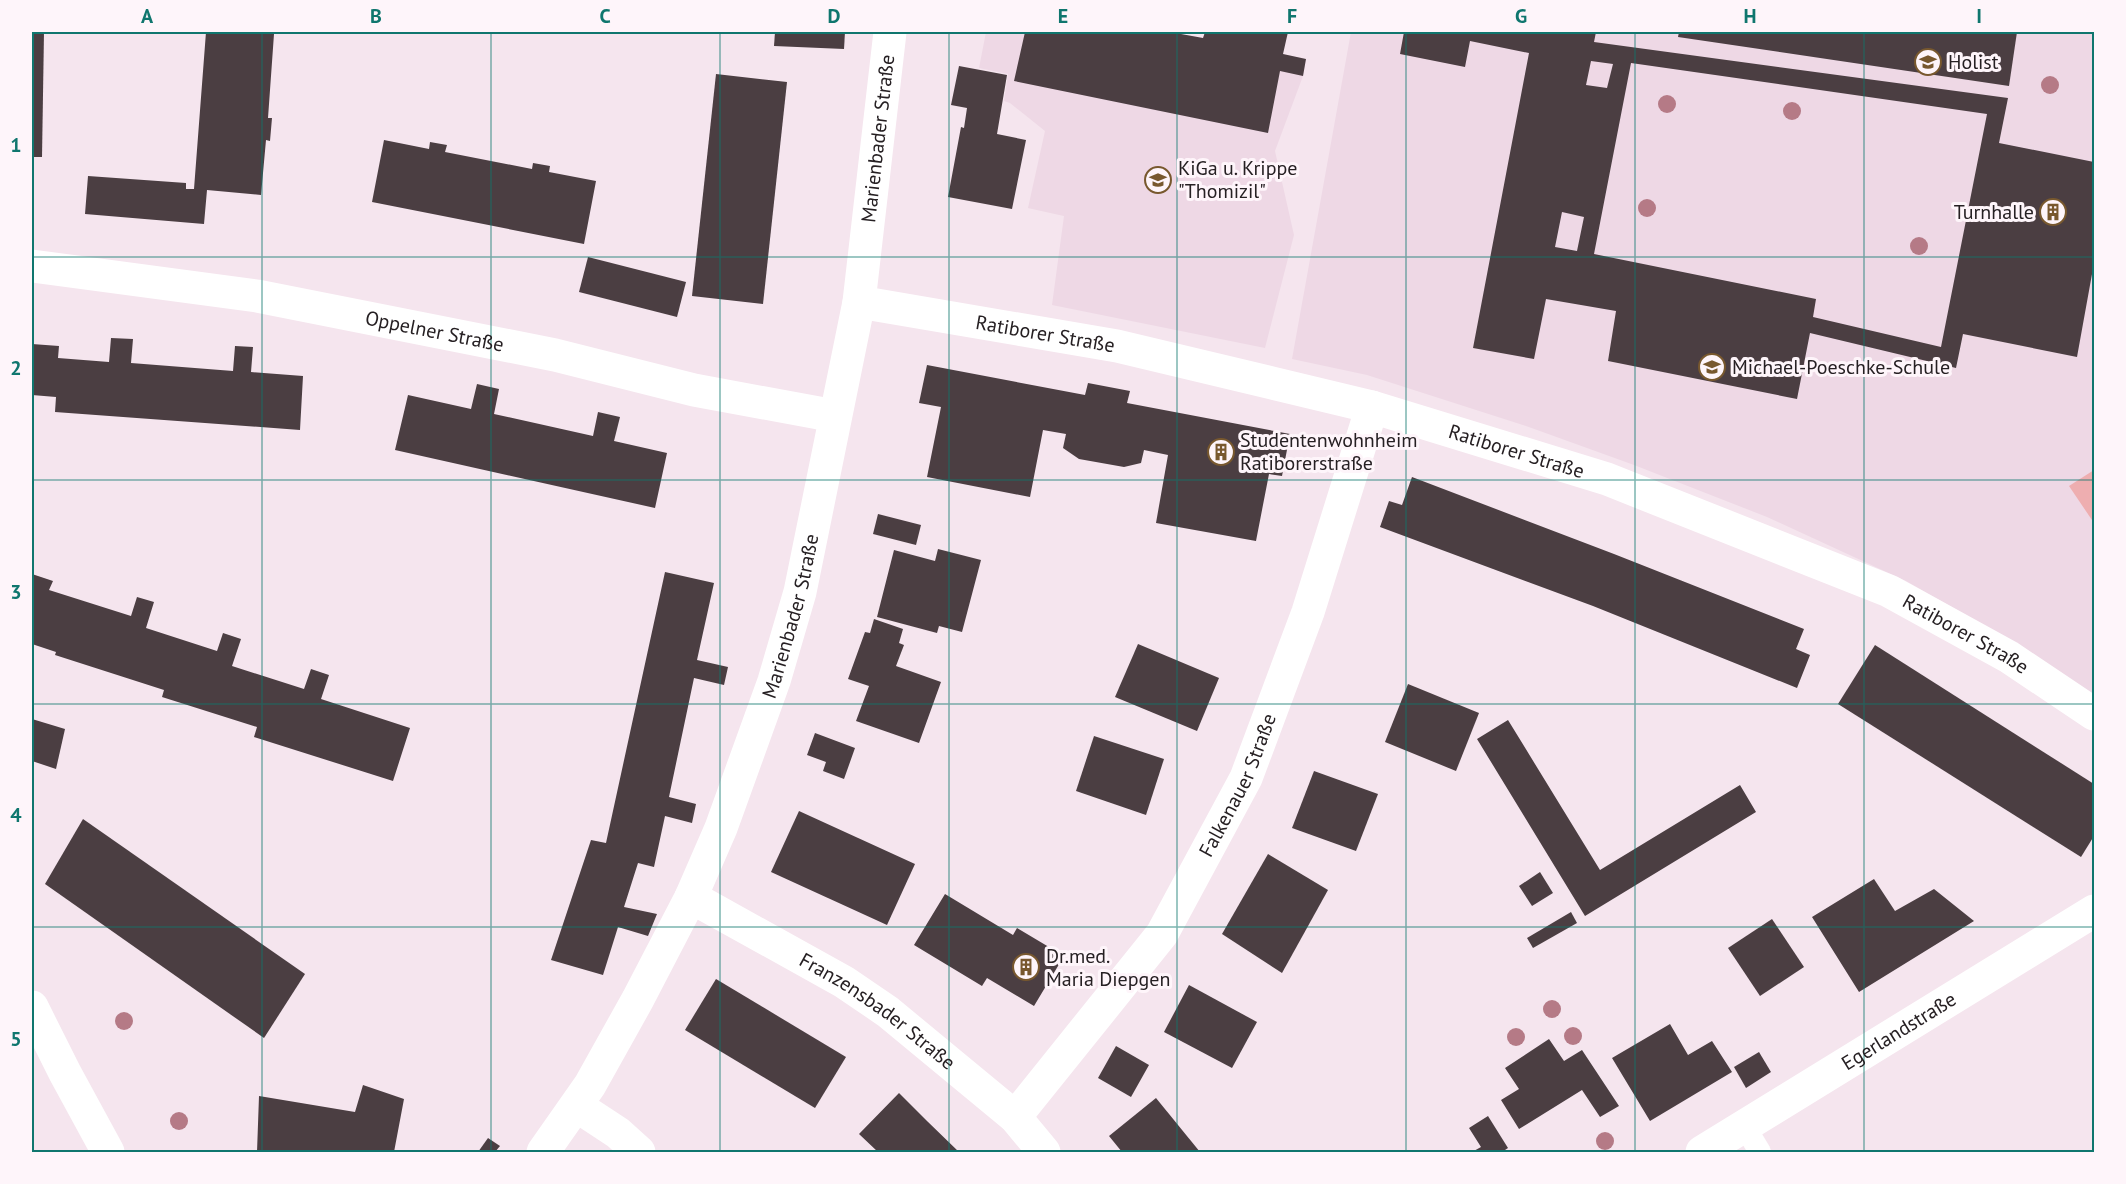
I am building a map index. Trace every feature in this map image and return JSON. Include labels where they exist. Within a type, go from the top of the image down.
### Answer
[{"type":"street","name":"Marienbader Straße","points":[[543,1152],[577,1106],[638,999],[692,897],[744,767],[774,681],[800,592],[859,302],[890,32]]},
{"type":"street","name":"Oppelner Straße","points":[[32,266],[257,296],[555,356],[694,390],[835,416]]},
{"type":"street","name":"Ratiborer Straße","points":[[859,302],[1117,346],[1372,406],[1607,479],[1889,591],[2009,657],[2094,714]]},
{"type":"street","name":"Falkenauer Straße","points":[[1015,1117],[1162,934],[1246,778],[1308,612],[1372,406]]},
{"type":"street","name":"Franzensbader Straße","points":[[692,897],[844,981],[888,1012],[1015,1117],[1044,1152]]},
{"type":"street","name":"Egerlandstraße","points":[[1702,1152],[1752,1140],[2094,911]]},
{"type":"street","points":[[32,1007],[64,1073],[108,1152]]},
{"type":"street","points":[[577,1106],[618,1133],[639,1152]]},
{"type":"shaded area","name":"KiGa u. Krippe \"Thomizil\"","points":[[986,32],[1170,32],[1306,59],[1303,76],[1275,151],[1294,235],[1265,348],[1052,305],[1064,216],[1028,208],[1045,131],[1010,103],[1004,101],[1008,74],[979,68]]},
{"type":"shaded area","name":"Michael-Poeschke-Schule","points":[[1351,32],[2094,32],[2094,701],[2015,643],[1906,581],[1767,517],[1526,426],[1367,375],[1292,359]]},
{"type":"shaded area","points":[[2094,470],[2094,523],[2069,486]]},
{"type":"building","points":[[32,32],[44,32],[42,157],[32,157]]},
{"type":"building","points":[[206,32],[278,32],[274,34],[268,118],[272,118],[270,141],[266,140],[261,195],[207,190],[204,224],[85,214],[88,176],[186,183],[186,189],[194,189]]},
{"type":"building","points":[[775,32],[845,32],[844,49],[774,46]]},
{"type":"building","points":[[1025,32],[1170,32],[1203,38],[1205,32],[1288,32],[1283,54],[1306,59],[1303,76],[1280,71],[1268,133],[1014,81]]},
{"type":"building","points":[[1404,32],[1596,32],[1594,42],[2008,98],[1999,143],[2094,162],[2094,263],[2077,357],[1963,334],[1956,368],[1810,333],[1797,399],[1608,361],[1616,311],[1546,299],[1534,359],[1473,348],[1529,53],[1470,41],[1465,67],[1400,54]],"holes":[[[1591,61],[1613,64],[1607,88],[1586,85]],[[1631,63],[1987,114],[1941,347],[1813,317],[1816,299],[1594,254]],[[1562,212],[1584,217],[1577,251],[1555,247]]]},
{"type":"building","name":"Holist","points":[[1679,32],[2017,32],[2009,86],[1678,37]]},
{"type":"building","points":[[959,66],[1007,75],[997,134],[1026,140],[1012,209],[948,197],[961,127],[964,128],[967,108],[951,105]]},
{"type":"building","points":[[716,74],[787,82],[763,304],[692,296]]},
{"type":"building","points":[[384,140],[429,149],[430,142],[447,145],[445,152],[532,169],[533,163],[550,166],[549,172],[596,181],[584,244],[372,202]]},
{"type":"building","points":[[588,257],[686,282],[677,317],[579,292]]},
{"type":"building","points":[[111,338],[133,339],[131,363],[233,371],[235,346],[253,347],[251,372],[303,376],[300,430],[55,412],[56,397],[32,395],[32,344],[59,346],[58,358],[109,362]]},
{"type":"building","name":"Studentenwohnheim Ratiborerstraße","points":[[927,365],[1085,395],[1088,383],[1130,391],[1127,403],[1290,434],[1282,476],[1269,474],[1256,541],[1156,523],[1168,455],[1144,450],[1141,463],[1124,467],[1079,459],[1063,448],[1066,434],[1043,430],[1030,497],[927,477],[941,407],[919,403]]},
{"type":"building","points":[[477,384],[499,389],[494,414],[593,436],[598,412],[620,417],[614,441],[667,453],[655,508],[395,450],[408,395],[471,409]]},
{"type":"building","points":[[1412,477],[1804,629],[1796,649],[1810,655],[1797,688],[1593,606],[1380,527],[1389,501],[1402,505]]},
{"type":"building","points":[[878,514],[921,525],[916,545],[873,534]]},
{"type":"building","points":[[938,549],[981,560],[962,632],[939,626],[937,633],[877,617],[894,550],[935,561]]},
{"type":"building","points":[[665,572],[714,583],[697,660],[728,667],[724,685],[694,678],[669,797],[696,804],[692,823],[665,816],[654,867],[638,863],[624,907],[657,914],[648,936],[618,927],[603,975],[551,960],[591,840],[606,843]]},
{"type":"building","points":[[32,574],[53,581],[49,590],[131,616],[137,597],[154,602],[146,628],[217,651],[223,633],[241,639],[232,666],[304,689],[311,669],[329,675],[321,699],[410,728],[393,781],[254,737],[257,727],[162,697],[164,690],[55,655],[56,652],[32,644]]},
{"type":"building","points":[[874,619],[903,629],[899,643],[904,645],[896,666],[941,682],[919,743],[856,721],[869,686],[848,679],[865,632],[870,633]]},
{"type":"building","points":[[1138,644],[1219,678],[1197,731],[1115,697]]},
{"type":"building","points":[[1875,645],[2094,784],[2094,836],[2081,857],[1838,704]]},
{"type":"building","points":[[1408,684],[1479,713],[1456,771],[1385,742]]},
{"type":"building","points":[[32,719],[65,729],[56,769],[32,761]]},
{"type":"building","points":[[1508,720],[1600,870],[1740,785],[1756,812],[1585,916],[1477,739]]},
{"type":"building","points":[[815,733],[855,748],[844,779],[823,771],[826,762],[807,755]]},
{"type":"building","points":[[1094,736],[1164,759],[1146,815],[1076,791]]},
{"type":"building","points":[[1314,771],[1378,794],[1356,851],[1292,828]]},
{"type":"building","points":[[799,811],[915,864],[887,925],[771,872]]},
{"type":"building","points":[[83,819],[305,974],[264,1038],[45,884]]},
{"type":"building","points":[[1268,854],[1328,890],[1282,973],[1222,934]]},
{"type":"building","points":[[1540,872],[1553,893],[1532,906],[1519,886]]},
{"type":"building","points":[[1874,879],[1895,911],[1934,889],[1974,921],[1859,992],[1812,917]]},
{"type":"building","points":[[945,894],[1013,935],[1017,928],[1064,956],[1034,1006],[987,978],[982,986],[914,945]]},
{"type":"building","points":[[1571,912],[1577,923],[1533,948],[1527,938]]},
{"type":"building","points":[[1772,919],[1804,967],[1760,996],[1728,948]]},
{"type":"building","points":[[716,979],[846,1057],[815,1108],[685,1030]]},
{"type":"building","points":[[1189,985],[1257,1022],[1232,1068],[1164,1032]]},
{"type":"building","points":[[1670,1024],[1688,1055],[1712,1041],[1732,1072],[1650,1121],[1612,1058]]},
{"type":"building","points":[[1549,1039],[1564,1061],[1582,1050],[1619,1106],[1600,1117],[1582,1090],[1519,1129],[1501,1100],[1519,1089],[1505,1068]]},
{"type":"building","points":[[1116,1046],[1149,1065],[1131,1097],[1098,1078]]},
{"type":"building","points":[[1759,1052],[1771,1072],[1746,1088],[1734,1067]]},
{"type":"building","points":[[363,1085],[404,1099],[394,1152],[257,1152],[259,1096],[355,1112]]},
{"type":"building","points":[[899,1093],[959,1152],[878,1152],[859,1134]]},
{"type":"building","points":[[1156,1098],[1200,1152],[1122,1152],[1109,1136]]},
{"type":"building","points":[[1488,1116],[1508,1148],[1502,1152],[1472,1152],[1481,1147],[1469,1128]]},
{"type":"building","points":[[488,1138],[500,1146],[495,1152],[478,1152]]},
{"type":"place","name":"Holist","points":[[1928,62]]},
{"type":"place","name":"KiGa u. Krippe \"Thomizil\"","points":[[1158,180]]},
{"type":"place","name":"Turnhalle","points":[[2053,212]]},
{"type":"place","name":"Michael-Poeschke-Schule","points":[[1712,367]]},
{"type":"place","name":"Studentenwohnheim Ratiborerstraße","points":[[1221,452]]},
{"type":"place","name":"Dr.med. Maria Diepgen","points":[[1026,967]]}]
